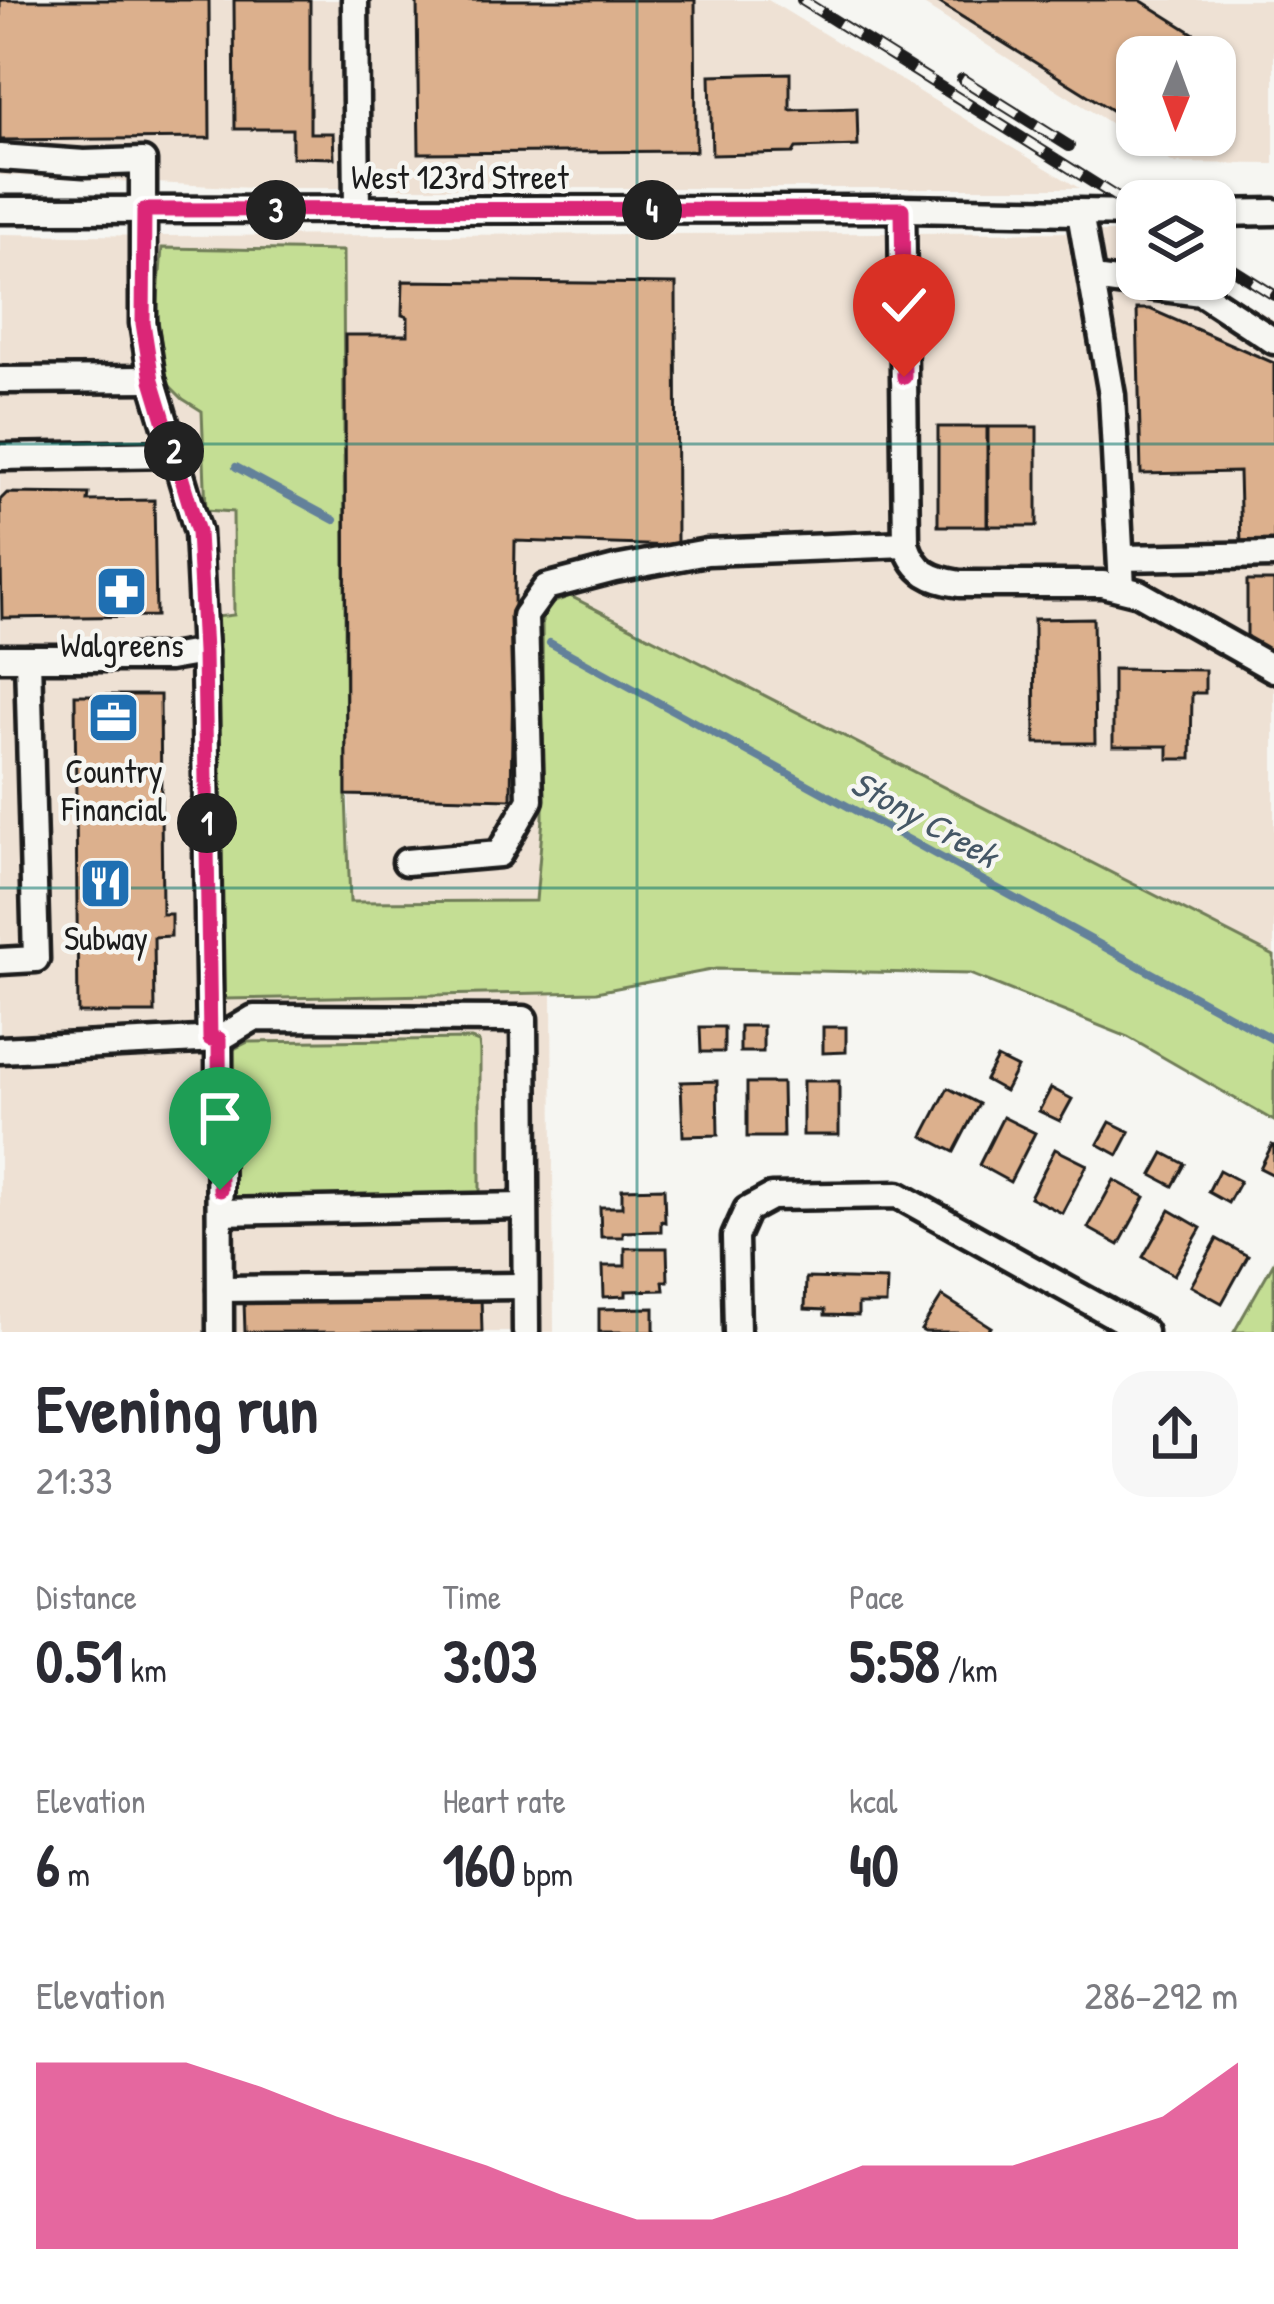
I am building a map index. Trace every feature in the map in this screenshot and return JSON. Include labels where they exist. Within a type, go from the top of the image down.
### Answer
[{"type":"street","points":[[355,0],[357,210]]},
{"type":"street","points":[[0,157],[84,163],[142,161],[143,323],[152,380],[198,532],[220,1332]]},
{"type":"street","points":[[902,209],[906,544],[920,572],[937,581],[960,584],[1122,587],[1274,669]]},
{"type":"street","name":"West 123rd Street","points":[[0,210],[1116,213]]},
{"type":"street","points":[[1236,213],[1274,212]]},
{"type":"street","points":[[1080,213],[1112,395],[1122,587]]},
{"type":"street","points":[[1093,279],[1201,293],[1274,341]]},
{"type":"street","points":[[0,380],[152,380]]},
{"type":"street","points":[[0,457],[175,454]]},
{"type":"street","points":[[406,862],[499,854],[530,800],[525,616],[545,587],[707,552],[906,544]]},
{"type":"street","points":[[1121,558],[1274,555]]},
{"type":"street","points":[[0,658],[169,658],[204,652]]},
{"type":"street","points":[[0,961],[37,958],[28,658]]},
{"type":"street","points":[[0,1050],[215,1039],[254,1018],[524,1019],[526,1332]]},
{"type":"street","points":[[737,1332],[735,1237],[747,1210],[771,1197],[898,1195],[1144,1332]]},
{"type":"street","points":[[220,1212],[525,1206]]},
{"type":"street","points":[[220,1289],[526,1286]]},
{"type":"shaded area","points":[[0,0],[768,0],[1079,188],[252,188],[0,175]]},
{"type":"shaded area","points":[[916,0],[1274,0],[1274,164],[1173,163],[1162,156],[1236,156],[1236,36],[1116,36],[1116,127]]},
{"type":"shaded area","points":[[1116,232],[1116,300],[1236,297],[1274,320],[1274,956],[570,596],[536,902],[350,902],[343,252],[162,248],[183,399],[202,410],[206,509],[233,511],[235,616],[216,617],[225,999],[552,993],[554,1332],[0,1332],[0,234]]},
{"type":"green space","points":[[162,248],[343,251],[350,902],[536,901],[543,818],[542,607],[570,596],[1274,956],[1274,1121],[1128,1037],[970,974],[716,969],[596,992],[224,999],[218,989],[216,617],[234,615],[233,512],[206,510],[202,411],[166,382],[157,311]]},
{"type":"green space","points":[[248,1042],[479,1042],[480,1051],[480,1195],[236,1201],[231,1197],[225,1068],[234,1049]]},
{"type":"green space","points":[[1274,1262],[1274,1332],[1234,1332]]},
{"type":"building","points":[[0,0],[209,0],[210,138],[0,140]]},
{"type":"building","points":[[234,0],[310,0],[310,133],[333,133],[334,158],[292,157],[292,129],[235,129]]},
{"type":"building","points":[[417,0],[695,0],[696,151],[419,153]]},
{"type":"building","points":[[935,0],[1140,0],[1197,36],[1116,36],[1116,113]]},
{"type":"building","points":[[790,73],[790,110],[857,108],[858,146],[712,155],[710,75]]},
{"type":"building","points":[[403,281],[676,284],[677,546],[515,541],[511,799],[346,795],[345,335],[408,335],[408,317],[402,315]]},
{"type":"building","points":[[1137,309],[1150,309],[1274,363],[1274,545],[1241,545],[1239,472],[1141,474]]},
{"type":"building","points":[[938,427],[987,427],[987,526],[938,526]]},
{"type":"building","points":[[988,427],[1037,427],[1037,526],[988,526]]},
{"type":"building","name":"Walgreens","points":[[7,493],[89,494],[88,501],[154,500],[156,616],[2,618],[0,500]]},
{"type":"building","points":[[1247,581],[1274,581],[1274,651],[1262,651],[1247,637]]},
{"type":"building","points":[[1093,618],[1095,743],[1035,743],[1034,619]]},
{"type":"building","points":[[1113,669],[1205,670],[1205,693],[1192,693],[1191,759],[1168,759],[1168,746],[1113,746]]},
{"type":"building","points":[[75,695],[160,695],[162,914],[171,914],[171,936],[154,937],[155,1013],[78,1013]]},
{"type":"building","points":[[740,1026],[763,1026],[763,1052],[740,1052]]},
{"type":"building","points":[[700,1027],[724,1027],[724,1052],[701,1052]]},
{"type":"building","points":[[823,1027],[846,1027],[846,1052],[823,1053]]},
{"type":"building","points":[[997,1058],[1017,1068],[1005,1091],[985,1080]]},
{"type":"building","points":[[717,1081],[718,1135],[683,1136],[681,1082]]},
{"type":"building","points":[[803,1081],[839,1081],[839,1135],[803,1135]]},
{"type":"building","points":[[747,1083],[782,1083],[783,1137],[747,1137]]},
{"type":"building","points":[[948,1088],[979,1104],[954,1152],[923,1136]]},
{"type":"building","points":[[1051,1088],[1072,1099],[1060,1121],[1039,1111]]},
{"type":"building","points":[[1003,1117],[1035,1133],[1010,1182],[979,1165]]},
{"type":"building","points":[[1110,1122],[1130,1132],[1118,1155],[1098,1144]]},
{"type":"building","points":[[1274,1146],[1274,1175],[1260,1168]]},
{"type":"building","points":[[1055,1149],[1087,1165],[1062,1213],[1030,1197]]},
{"type":"building","points":[[1164,1153],[1185,1164],[1173,1186],[1152,1175]]},
{"type":"building","points":[[1219,1170],[1240,1181],[1228,1203],[1208,1192]]},
{"type":"building","points":[[1114,1180],[1145,1197],[1119,1245],[1088,1228]]},
{"type":"building","points":[[664,1188],[661,1231],[601,1237],[600,1207],[622,1207],[622,1189]]},
{"type":"building","points":[[1170,1210],[1201,1228],[1174,1275],[1143,1257]]},
{"type":"building","points":[[1217,1239],[1248,1256],[1222,1303],[1191,1286]]},
{"type":"building","points":[[625,1248],[667,1248],[664,1290],[604,1297],[603,1266],[625,1266]]},
{"type":"building","points":[[806,1278],[887,1280],[886,1304],[858,1304],[858,1316],[805,1309]]},
{"type":"building","points":[[481,1296],[482,1332],[245,1332],[244,1301]]},
{"type":"building","points":[[942,1296],[991,1327],[987,1332],[921,1330]]},
{"type":"building","points":[[654,1308],[654,1332],[599,1332],[599,1309]]},
{"type":"waterway","name":"Stony Creek","points":[[236,467],[334,520]]},
{"type":"waterway","name":"Stony Creek","points":[[550,643],[1274,1040]]},
{"type":"railway","points":[[802,0],[1116,197]]},
{"type":"railway","points":[[962,79],[1069,146]]},
{"type":"railway","points":[[1236,271],[1274,295]]},
{"type":"place","name":"Walgreens","points":[[122,591]]},
{"type":"place","name":"Country Financial","points":[[114,717]]},
{"type":"place","name":"Subway","points":[[106,884]]},
{"type":"route","points":[[220,1190],[219,1039],[210,1039],[198,532],[152,380],[143,323],[144,210],[902,209],[904,377]]}]
